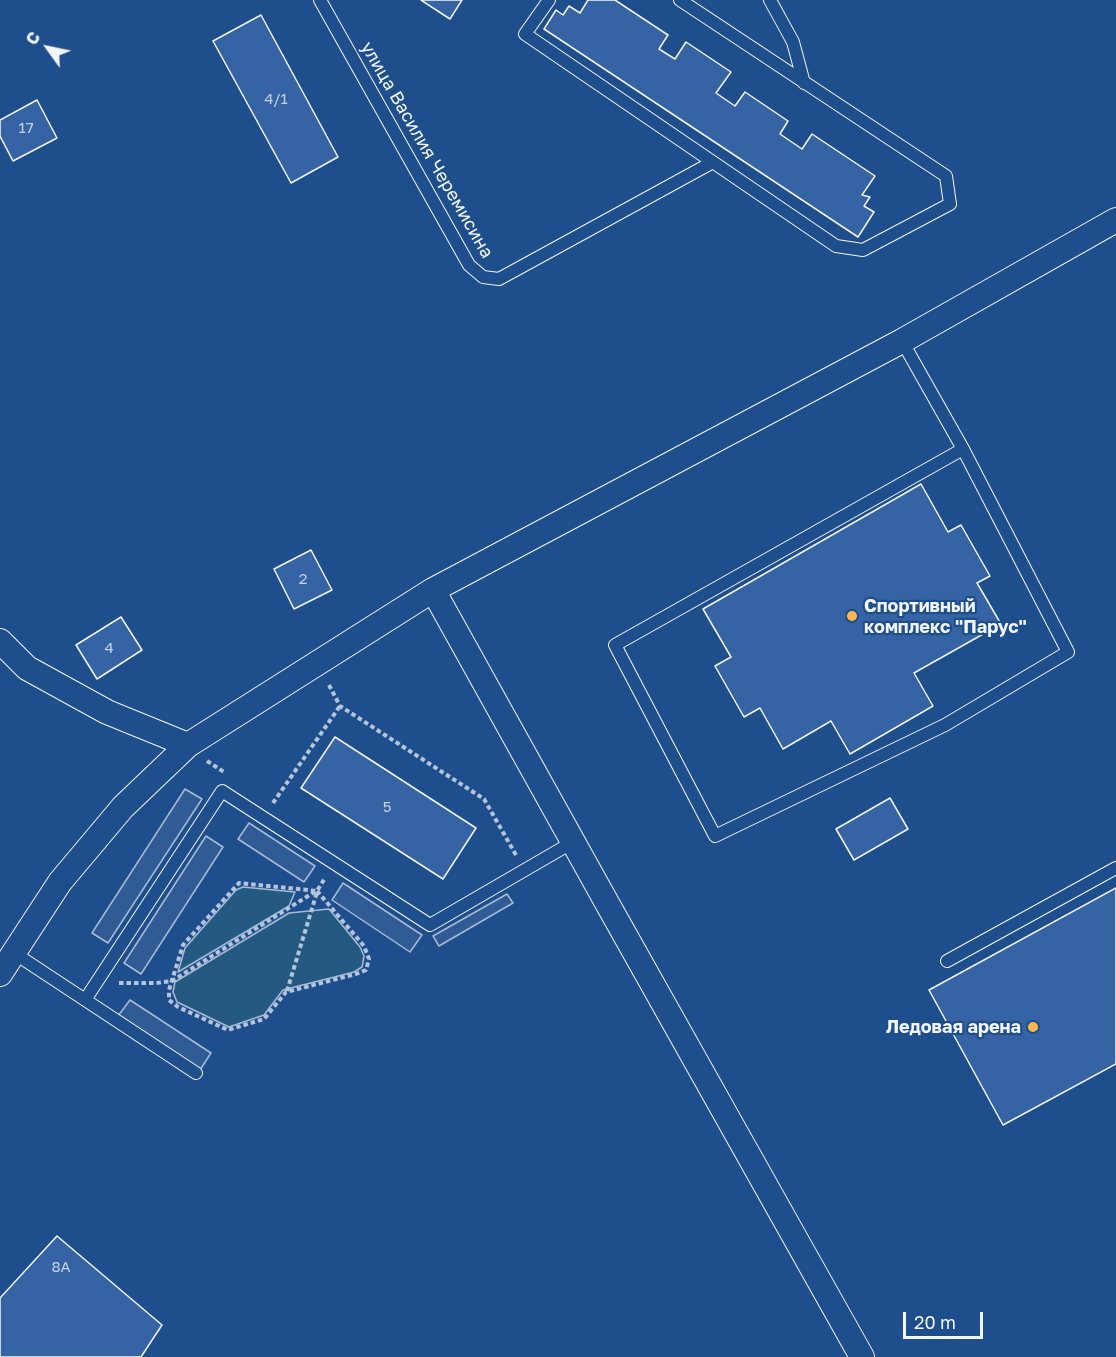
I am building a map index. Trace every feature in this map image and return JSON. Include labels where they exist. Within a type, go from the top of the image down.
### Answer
[{"type":"street","points":[[0,974],[60,882],[123,807],[191,743],[433,591],[902,341],[1116,219]]},
{"type":"street","points":[[433,591],[862,1357]]},
{"type":"street","points":[[0,641],[27,668],[97,707],[191,743]]},
{"type":"lane","name":"улица Василия Черемисина","points":[[320,0],[469,265],[483,277],[499,279],[713,162]]},
{"type":"lane","points":[[549,0],[525,34],[836,246],[863,250],[950,204],[946,176],[680,0]]},
{"type":"lane","points":[[770,0],[793,42],[804,83]]},
{"type":"lane","points":[[902,341],[963,449],[1068,652],[945,725],[715,836],[615,645],[963,449]]},
{"type":"lane","points":[[85,1000],[222,791],[430,925],[573,842]]},
{"type":"lane","points":[[947,961],[1116,868]]},
{"type":"lane","points":[[14,953],[196,1073]]},
{"type":"path","points":[[317,664],[340,706],[484,799],[524,870]]},
{"type":"path","points":[[263,798],[273,804],[340,706]]},
{"type":"path","points":[[191,743],[207,760],[225,773]]},
{"type":"path","points":[[286,992],[366,970],[369,959],[364,946],[317,891],[239,883],[183,945],[169,990],[170,1000],[178,1007],[228,1030],[264,1019],[286,992],[317,891],[334,864]]},
{"type":"path","points":[[97,982],[172,981],[317,891]]},
{"type":"shaded area","points":[[185,789],[202,799],[108,943],[92,933]]},
{"type":"shaded area","points":[[249,823],[315,866],[304,882],[238,839]]},
{"type":"shaded area","points":[[206,836],[223,847],[141,974],[124,963]]},
{"type":"shaded area","points":[[343,883],[422,935],[410,952],[332,900]]},
{"type":"shaded area","points":[[243,887],[295,892],[289,906],[178,972],[185,948],[236,890]]},
{"type":"shaded area","points":[[507,894],[513,903],[439,946],[433,936]]},
{"type":"shaded area","points":[[329,909],[360,947],[364,956],[362,967],[354,972],[283,990],[264,1015],[229,1027],[177,1002],[173,992],[175,982],[289,913]]},
{"type":"shaded area","points":[[130,1000],[211,1053],[200,1070],[118,1016]]},
{"type":"building","points":[[421,0],[462,0],[450,19]]},
{"type":"building","points":[[588,0],[615,0],[668,35],[659,49],[675,59],[686,42],[731,72],[716,93],[735,106],[745,92],[788,121],[780,134],[802,149],[812,134],[875,176],[862,195],[870,197],[864,206],[874,212],[858,237],[544,29],[556,10],[563,15],[569,6],[580,13]]},
{"type":"building","points":[[261,15],[338,157],[291,183],[213,41]]},
{"type":"building","points":[[37,100],[57,138],[13,161],[0,136],[0,120]]},
{"type":"building","name":"Спортивный комплекс \"Парус\"","points":[[921,484],[948,532],[961,525],[990,576],[977,583],[1001,624],[914,673],[933,706],[850,754],[831,721],[783,749],[760,708],[744,717],[715,666],[731,657],[703,609]]},
{"type":"building","points":[[311,550],[332,590],[294,609],[274,569]]},
{"type":"building","points":[[121,617],[142,650],[97,679],[76,645]]},
{"type":"building","points":[[335,737],[476,828],[443,879],[301,788]]},
{"type":"building","points":[[890,798],[908,829],[854,860],[836,829]]},
{"type":"building","name":"Ледовая арена","points":[[1116,888],[1116,1064],[1003,1125],[929,990]]},
{"type":"building","points":[[57,1236],[162,1325],[141,1357],[0,1357],[0,1298]]},
{"type":"place","name":"Спортивный комплекс \"Парус\"","points":[[852,616]]},
{"type":"place","name":"Ледовая арена","points":[[1033,1027]]}]
